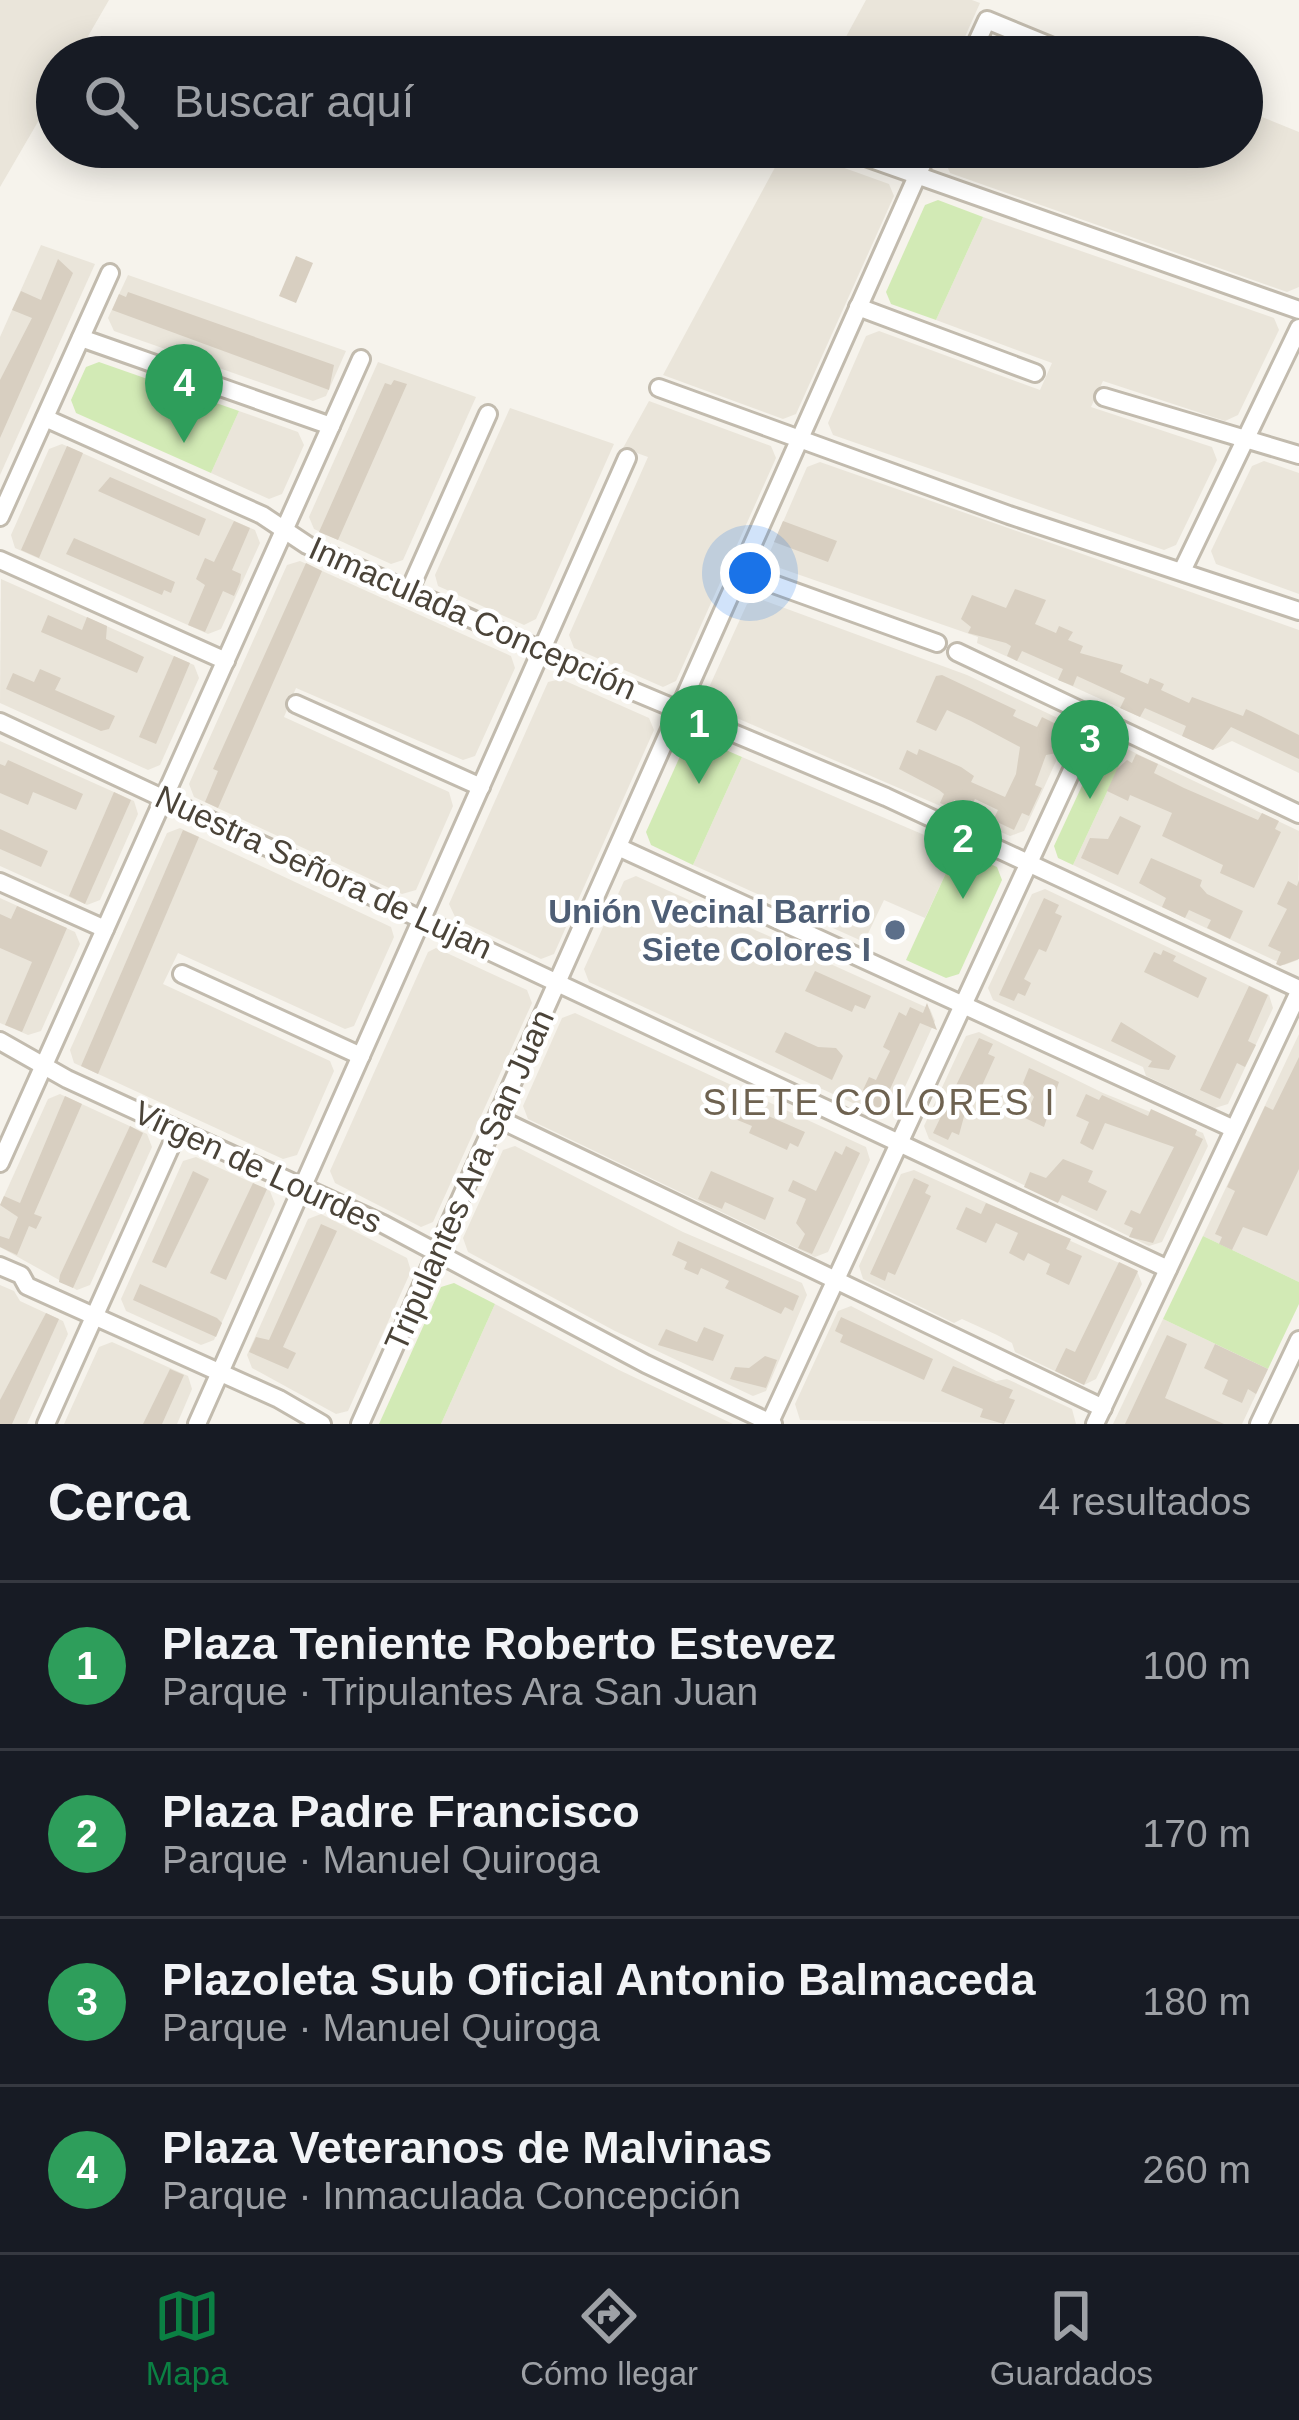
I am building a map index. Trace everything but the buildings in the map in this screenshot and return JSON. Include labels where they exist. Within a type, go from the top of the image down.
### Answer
[{"type":"street","points":[[980,36],[987,20],[1026,36]]},
{"type":"street","points":[[895,168],[1299,310]]},
{"type":"street","name":"Tripulantes Ara San Juan","points":[[360,1424],[921,168]]},
{"type":"street","points":[[0,517],[110,273]]},
{"type":"street","points":[[858,308],[1035,373]]},
{"type":"street","points":[[1183,569],[1299,328]]},
{"type":"street","points":[[81,338],[332,425]]},
{"type":"street","points":[[0,1163],[361,359]]},
{"type":"street","points":[[659,388],[1009,515],[1299,611]]},
{"type":"street","points":[[1104,397],[1299,455]]},
{"type":"street","points":[[409,591],[488,414]]},
{"type":"street","name":"Inmaculada Concepción","points":[[45,418],[409,591],[1029,863],[1299,991]]},
{"type":"street","points":[[197,1424],[627,458]]},
{"type":"street","points":[[0,560],[226,661]]},
{"type":"street","points":[[740,572],[937,643]]},
{"type":"street","points":[[957,652],[1299,814]]},
{"type":"street","points":[[296,704],[481,787]]},
{"type":"street","points":[[770,1424],[1096,718]]},
{"type":"street","name":"Nuestra Señora de Lujan","points":[[0,722],[1168,1269]]},
{"type":"street","points":[[618,847],[1234,1130]]},
{"type":"street","points":[[0,882],[105,929]]},
{"type":"street","points":[[182,974],[361,1056]]},
{"type":"street","points":[[497,1118],[1099,1416],[1299,991]]},
{"type":"street","name":"Virgen de Lourdes","points":[[0,1041],[437,1253],[770,1424]]},
{"type":"street","points":[[46,1424],[178,1130]]},
{"type":"street","points":[[0,1266],[21,1275],[27,1286],[220,1372],[322,1424]]},
{"type":"street","points":[[1259,1424],[1299,1340]]},
{"type":"shaded area","points":[[0,0],[109,0],[88,36],[36,36],[36,125],[0,187]]},
{"type":"shaded area","points":[[866,0],[980,3],[965,36],[846,36]]},
{"type":"shaded area","points":[[1263,117],[1299,132],[1299,287],[1287,292],[950,173],[948,168],[1263,168]]},
{"type":"shaded area","points":[[775,168],[844,168],[889,184],[894,196],[796,414],[783,419],[663,375]]},
{"type":"shaded area","points":[[983,217],[1274,318],[1279,330],[1238,415],[1225,421],[1103,381],[1091,407],[1212,447],[1217,460],[1176,545],[1164,550],[833,435],[828,423],[866,336],[879,331],[1040,390],[1052,363],[936,320]]},
{"type":"shaded area","points":[[41,245],[95,264],[0,475],[0,337]]},
{"type":"shaded area","points":[[128,275],[346,351],[326,396],[313,401],[114,331],[108,318]]},
{"type":"shaded area","points":[[378,362],[476,397],[403,560],[391,564],[314,529],[309,517]]},
{"type":"shaded area","points":[[649,401],[771,446],[776,458],[676,681],[663,687],[574,648],[569,635],[648,457],[623,448]]},
{"type":"shaded area","points":[[510,408],[614,444],[536,619],[524,625],[438,586],[435,575]]},
{"type":"shaded area","points":[[239,411],[298,432],[304,445],[282,494],[269,499],[211,473]]},
{"type":"shaded area","points":[[62,444],[255,530],[260,543],[221,629],[208,634],[15,548],[11,535],[49,449]]},
{"type":"shaded area","points":[[1264,461],[1299,473],[1299,594],[1216,564],[1211,551],[1252,466]]},
{"type":"shaded area","points":[[820,462],[1299,630],[1299,773],[1232,741],[1213,750],[977,643],[978,637],[774,566],[769,554],[807,467]]},
{"type":"shaded area","points":[[300,561],[511,656],[515,668],[475,756],[463,760],[296,688],[284,717],[449,792],[453,806],[416,890],[402,894],[194,797],[189,784],[287,565]]},
{"type":"shaded area","points":[[1,579],[194,665],[199,678],[160,765],[148,770],[0,703]]},
{"type":"shaded area","points":[[760,599],[967,675],[1064,721],[1069,733],[1024,831],[1010,836],[711,707],[706,694],[747,604]]},
{"type":"shaded area","points":[[561,679],[649,718],[654,730],[554,954],[541,959],[456,919],[449,904],[548,682]]},
{"type":"shaded area","points":[[0,741],[134,801],[138,814],[100,900],[87,905],[0,866]]},
{"type":"shaded area","points":[[1127,749],[1299,831],[1298,960],[1284,965],[1073,865]]},
{"type":"shaded area","points":[[742,757],[957,849],[925,918],[884,900],[864,942],[693,865]]},
{"type":"shaded area","points":[[180,828],[391,927],[394,937],[354,1026],[345,1029],[178,953],[163,984],[330,1061],[334,1071],[297,1155],[283,1159],[74,1063],[70,1050],[167,833]]},
{"type":"shaded area","points":[[636,876],[930,1009],[935,1021],[894,1111],[881,1116],[589,982],[584,969],[624,881]]},
{"type":"shaded area","points":[[1045,889],[1269,995],[1273,1008],[1228,1104],[1215,1108],[1146,1076],[1143,1067],[993,1000],[988,988],[1032,894]]},
{"type":"shaded area","points":[[0,898],[75,932],[80,944],[41,1031],[28,1035],[0,1023]]},
{"type":"shaded area","points":[[436,948],[527,990],[532,1003],[433,1222],[421,1227],[335,1183],[330,1171],[428,952]]},
{"type":"shaded area","points":[[575,1013],[866,1147],[870,1160],[828,1252],[815,1257],[528,1119],[523,1106],[562,1018]]},
{"type":"shaded area","points":[[979,1032],[1103,1093],[1203,1133],[1208,1146],[1162,1242],[1149,1246],[929,1139],[924,1126],[966,1036]]},
{"type":"shaded area","points":[[1299,1034],[1299,1282],[1203,1236]]},
{"type":"shaded area","points":[[60,1094],[147,1134],[152,1147],[90,1285],[77,1290],[0,1247],[0,1205],[48,1099]]},
{"type":"shaded area","points":[[515,1146],[683,1232],[802,1283],[807,1295],[766,1391],[753,1396],[615,1331],[468,1252],[463,1238],[503,1150]]},
{"type":"shaded area","points":[[196,1157],[270,1191],[275,1204],[214,1340],[201,1345],[126,1311],[121,1299],[183,1161]]},
{"type":"shaded area","points":[[914,1170],[1137,1271],[1142,1284],[1096,1379],[1084,1385],[1015,1352],[1012,1343],[997,1335],[962,1319],[954,1323],[863,1279],[859,1266],[901,1174]]},
{"type":"shaded area","points":[[321,1214],[407,1258],[411,1271],[348,1411],[336,1414],[252,1368],[247,1355],[308,1219]]},
{"type":"shaded area","points":[[0,1285],[14,1291],[20,1301],[63,1321],[68,1334],[27,1424],[0,1424]]},
{"type":"shaded area","points":[[495,1304],[619,1370],[733,1424],[441,1424]]},
{"type":"shaded area","points":[[851,1306],[996,1381],[1007,1379],[1072,1409],[1076,1424],[800,1420],[795,1404],[838,1311]]},
{"type":"shaded area","points":[[1163,1319],[1268,1369],[1242,1424],[1113,1424]]},
{"type":"shaded area","points":[[112,1342],[188,1376],[192,1389],[177,1424],[64,1424],[99,1347]]},
{"type":"green space","points":[[938,200],[983,217],[936,320],[891,304],[886,292],[925,205]]},
{"type":"green space","points":[[99,362],[239,411],[211,473],[76,413],[71,400],[86,367]]},
{"type":"green space","points":[[698,738],[742,757],[693,865],[651,845],[646,832],[686,743]]},
{"type":"green space","points":[[1113,743],[1127,749],[1073,865],[1058,858],[1054,846],[1100,747]]},
{"type":"green space","points":[[957,849],[997,867],[1002,880],[959,974],[946,978],[906,960]]},
{"type":"green space","points":[[1203,1236],[1299,1282],[1299,1304],[1268,1369],[1163,1319]]},
{"type":"green space","points":[[454,1283],[495,1304],[441,1424],[379,1424],[441,1287]]},
{"type":"place","name":"Plaza Veteranos de Malvinas","points":[[184,443]]},
{"type":"place","name":"Plaza Teniente Roberto Estevez","points":[[699,784]]},
{"type":"place","name":"Plazoleta Sub Oficial Antonio Balmaceda","points":[[1090,799]]},
{"type":"place","name":"Plaza Padre Francisco","points":[[963,899]]},
{"type":"place","name":"Unión Vecinal Barrio Siete Colores I","points":[[895,930]]},
{"type":"district","name":"SIETE COLORES I","points":[[880,1102]]}]
